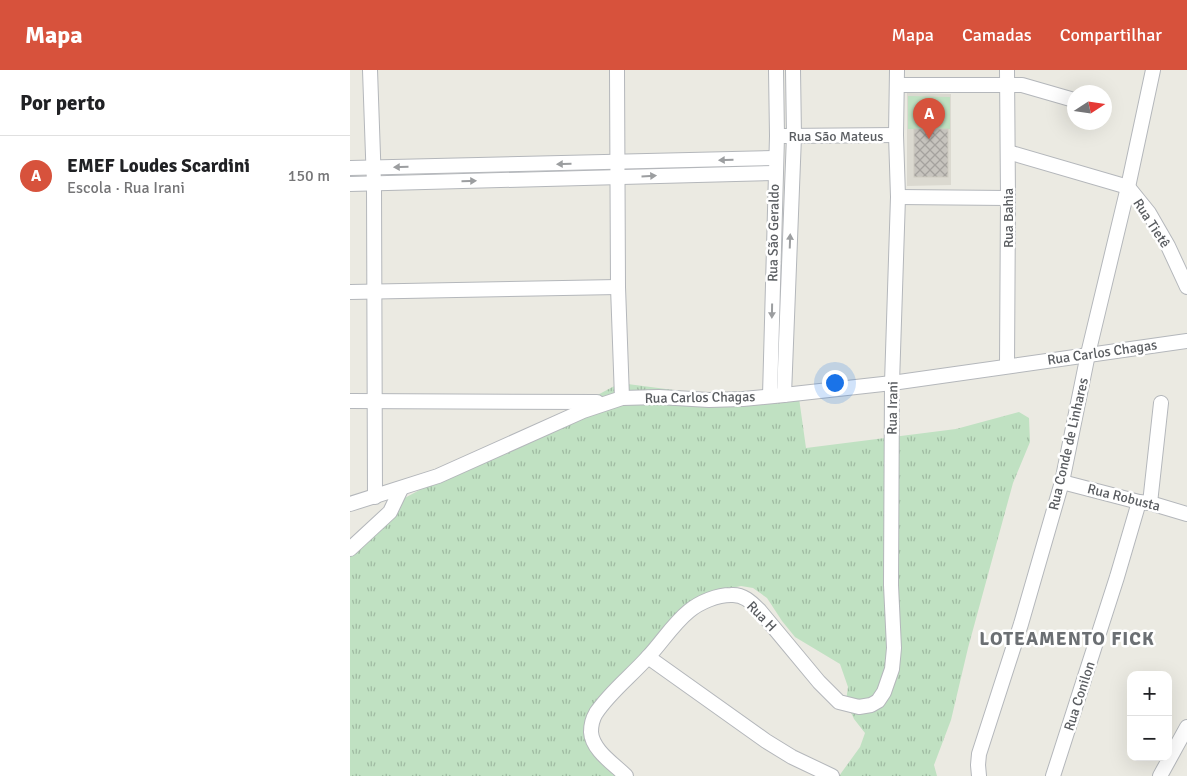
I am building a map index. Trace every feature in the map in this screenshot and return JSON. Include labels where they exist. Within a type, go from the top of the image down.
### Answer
[{"type":"street","points":[[370,70],[374,168],[375,497]]},
{"type":"street","points":[[617,70],[618,287],[622,398]]},
{"type":"street","name":"Rua São Geraldo","points":[[770,396],[776,70]]},
{"type":"street","name":"Rua São Geraldo","points":[[784,395],[794,136],[793,70]]},
{"type":"street","name":"Rua Irani","points":[[839,702],[859,707],[878,701],[884,692],[892,669],[894,648],[891,585],[892,383],[898,197],[896,135],[897,70]]},
{"type":"street","name":"Rua Bahia","points":[[1007,70],[1007,366]]},
{"type":"street","name":"Rua Conde de Linhares","points":[[979,776],[979,754],[1021,624],[1062,482],[1088,354],[1128,187],[1152,70]]},
{"type":"street","points":[[897,85],[1022,85],[1067,98]]},
{"type":"street","name":"Rua São Mateus","points":[[776,136],[896,135]]},
{"type":"street","points":[[1008,152],[1128,187]]},
{"type":"street","points":[[350,168],[775,158]]},
{"type":"street","points":[[350,184],[775,173]]},
{"type":"street","name":"Rua Tietê","points":[[1128,187],[1149,213],[1168,246],[1187,287]]},
{"type":"street","points":[[898,197],[1008,198]]},
{"type":"street","points":[[350,292],[618,287]]},
{"type":"street","name":"Rua Carlos Chagas","points":[[350,504],[438,476],[584,410],[622,398],[659,397],[718,400],[784,395],[892,383],[1187,341]]},
{"type":"street","points":[[350,402],[607,402]]},
{"type":"street","name":"Rua Conilon","points":[[1053,776],[1117,577],[1145,502],[1161,403]]},
{"type":"street","name":"Rua Robusta","points":[[1062,482],[1187,514]]},
{"type":"street","points":[[350,548],[390,512],[401,489]]},
{"type":"street","name":"Rua H","points":[[626,776],[599,750],[592,738],[594,716],[601,706],[689,611],[719,596],[733,594],[741,596],[760,611],[819,682],[839,702]]},
{"type":"street","points":[[648,657],[792,758],[832,776]]},
{"type":"street","points":[[1160,776],[1187,727]]},
{"type":"shaded area","points":[[907,93],[951,94],[951,185],[907,186]]},
{"type":"green space","points":[[908,96],[950,97],[950,129],[908,129]]},
{"type":"green space","points":[[620,383],[727,397],[753,404],[769,404],[799,398],[806,448],[956,429],[1019,412],[1029,418],[1030,442],[1013,483],[968,648],[951,720],[934,765],[937,776],[839,776],[860,747],[865,733],[854,719],[846,701],[848,687],[840,664],[795,637],[767,598],[753,588],[741,586],[722,590],[688,613],[593,715],[592,733],[597,742],[630,770],[634,776],[350,776],[350,545],[384,509]]},
{"type":"building","points":[[914,129],[948,129],[948,177],[914,177]]},
{"type":"place","name":"EMEF Loudes Scardini","points":[[929,139]]},
{"type":"district","name":"LOTEAMENTO FICK","points":[[1067,638]]}]
